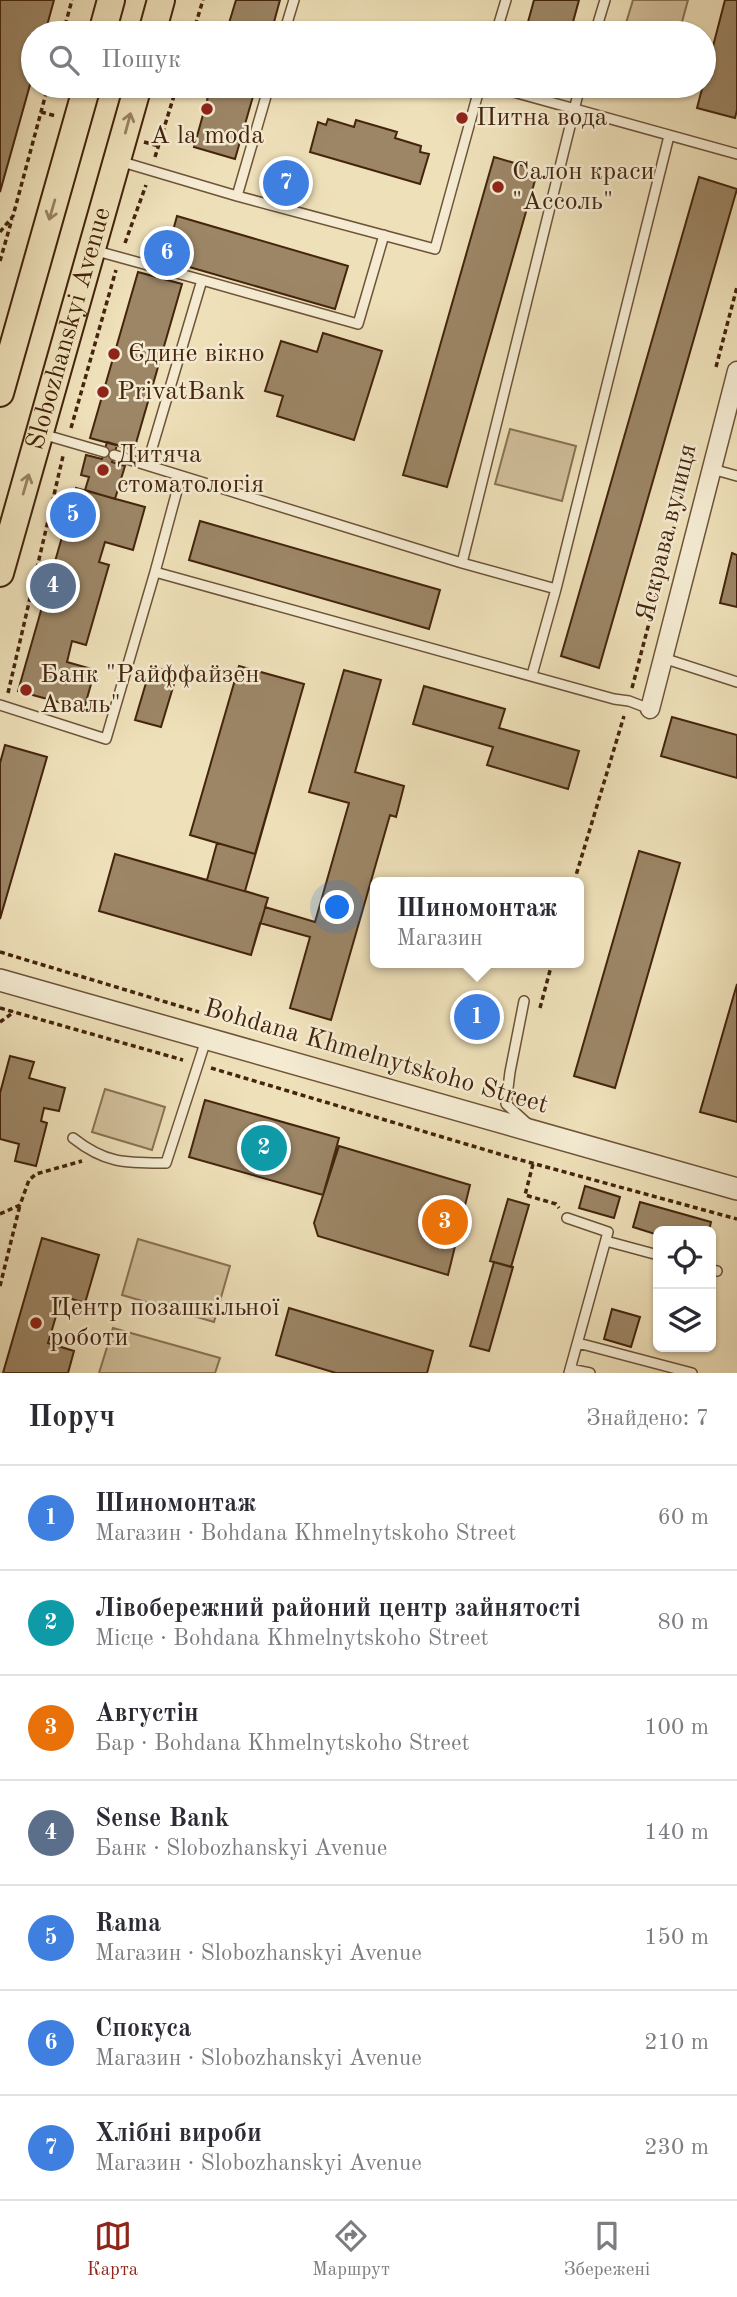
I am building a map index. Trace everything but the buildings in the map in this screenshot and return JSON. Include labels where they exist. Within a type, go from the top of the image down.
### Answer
[{"type":"main road","points":[[105,21],[111,0]]},
{"type":"main road","points":[[155,21],[161,0]]},
{"type":"main road","name":"Slobozhanskyi Avenue","points":[[0,393],[84,98]]},
{"type":"main road","name":"Slobozhanskyi Avenue","points":[[0,573],[135,98]]},
{"type":"street","name":"Яскрава вулиця","points":[[650,709],[737,371]]},
{"type":"street","name":"Bohdana Khmelnytskoho Street","points":[[0,980],[737,1189]]},
{"type":"lane","points":[[288,21],[294,0]]},
{"type":"lane","points":[[500,21],[506,0]]},
{"type":"lane","points":[[599,21],[605,0]]},
{"type":"lane","points":[[237,196],[266,98]]},
{"type":"lane","points":[[117,161],[435,249],[477,98]]},
{"type":"lane","points":[[535,98],[737,154]]},
{"type":"lane","points":[[462,563],[577,98]]},
{"type":"lane","points":[[532,676],[669,136]]},
{"type":"lane","points":[[91,250],[358,324],[384,235]]},
{"type":"lane","points":[[147,465],[202,280]]},
{"type":"lane","points":[[40,433],[104,452]]},
{"type":"lane","points":[[114,455],[462,563],[556,589]]},
{"type":"lane","points":[[710,469],[737,476]]},
{"type":"lane","points":[[2,705],[106,739],[181,476]]},
{"type":"lane","points":[[155,572],[629,701],[650,709]]},
{"type":"lane","points":[[663,659],[737,682]]},
{"type":"lane","points":[[524,1001],[506,1104],[537,1132]]},
{"type":"lane","points":[[73,1138],[92,1153],[126,1163],[166,1163],[206,1038]]},
{"type":"lane","points":[[567,1218],[608,1232],[570,1371],[590,1373]]},
{"type":"lane","points":[[606,1241],[653,1254]]},
{"type":"lane","points":[[578,1343],[692,1373]]},
{"type":"path","points":[[66,21],[72,0]]},
{"type":"path","points":[[197,21],[203,0]]},
{"type":"path","points":[[0,261],[45,98]]},
{"type":"path","points":[[2,705],[67,441],[120,258],[173,98]]},
{"type":"path","points":[[0,232],[13,216]]},
{"type":"path","points":[[716,368],[737,287]]},
{"type":"path","points":[[576,877],[629,701],[695,448]]},
{"type":"path","points":[[0,1008],[533,1163],[737,1219]]},
{"type":"path","points":[[0,1022],[14,1012]]},
{"type":"path","points":[[0,1286],[29,1180],[36,1174],[100,1155]]},
{"type":"path","points":[[533,1163],[525,1195],[556,1204]]},
{"type":"path","points":[[0,1214],[20,1205]]},
{"type":"shaded area","points":[[633,0],[688,0],[682,21],[627,21]]},
{"type":"shaded area","points":[[510,429],[576,446],[562,501],[495,484]]},
{"type":"shaded area","points":[[105,1089],[165,1107],[152,1150],[92,1132]]},
{"type":"shaded area","points":[[138,1239],[230,1266],[214,1322],[122,1295]]},
{"type":"shaded area","points":[[113,1328],[220,1358],[215,1373],[99,1373]]},
{"type":"place","name":"A la moda","points":[[207,109]]},
{"type":"place","name":"Питна вода","points":[[462,118]]},
{"type":"place","name":"Хлібні вироби","points":[[286,183]]},
{"type":"place","name":"Салон краси \"Ассоль\"","points":[[498,187]]},
{"type":"place","name":"Спокуса","points":[[167,253]]},
{"type":"place","name":"Єдине вікно","points":[[114,354]]},
{"type":"place","name":"PrivatBank","points":[[103,392]]},
{"type":"place","name":"Дитяча стоматологія","points":[[103,470]]},
{"type":"place","name":"Rama","points":[[73,515]]},
{"type":"place","name":"Sense Bank","points":[[53,586]]},
{"type":"place","name":"Банк \"Райффайзен Аваль\"","points":[[26,690]]},
{"type":"place","name":"Шиномонтаж","points":[[477,1017]]},
{"type":"place","name":"Лівобережний районий центр зайнятості","points":[[264,1148]]},
{"type":"place","name":"Августін","points":[[445,1222]]},
{"type":"place","name":"Центр позашкільної роботи","points":[[36,1323]]}]
